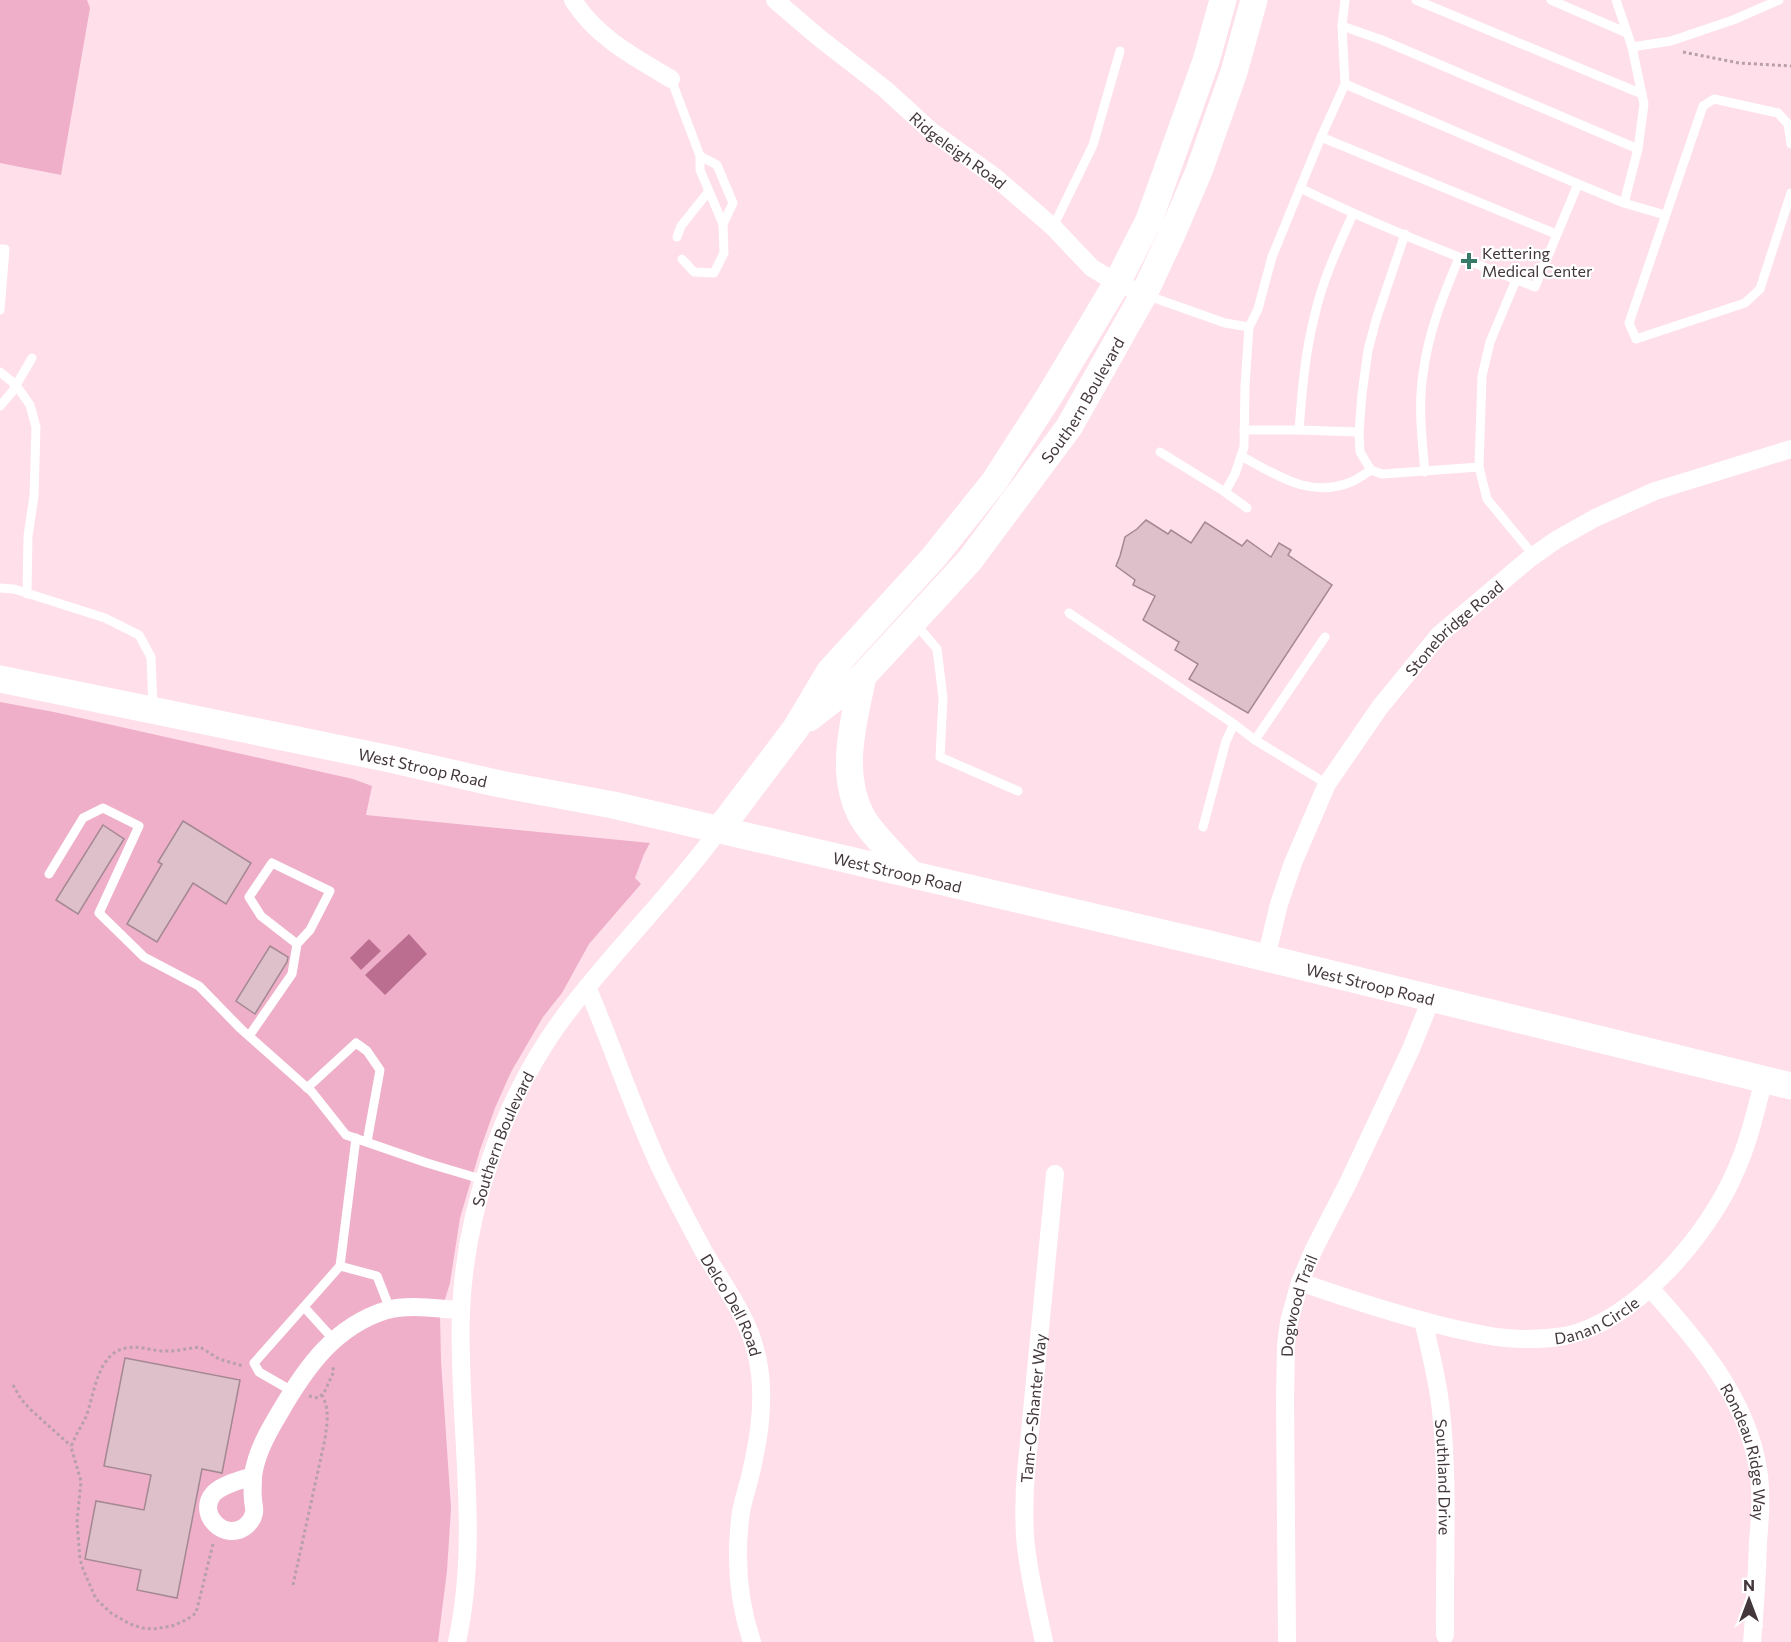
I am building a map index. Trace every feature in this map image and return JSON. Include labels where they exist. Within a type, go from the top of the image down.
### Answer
[{"type":"street","points":[[573,0],[597,31],[626,52],[671,79]]},
{"type":"street","name":"Ridgeleigh Road","points":[[775,0],[817,36],[885,88],[931,131],[995,177],[1053,227],[1092,268],[1117,283],[1144,294]]},
{"type":"street","name":"Southern Boulevard","points":[[457,1642],[465,1587],[469,1535],[461,1371],[461,1310],[469,1242],[484,1180],[519,1091],[546,1042],[587,987],[695,863],[796,728],[830,671],[933,558],[993,482],[1050,395],[1117,283],[1149,220],[1206,61],[1223,0]]},
{"type":"street","name":"Southern Boulevard","points":[[796,728],[863,676],[914,622],[970,560],[1069,427],[1144,294],[1199,171],[1234,72],[1254,0]]},
{"type":"street","name":"Stonebridge Road","points":[[1266,958],[1279,904],[1293,863],[1327,784],[1380,707],[1439,635],[1534,556],[1556,540],[1595,518],[1636,499],[1791,449]]},
{"type":"street","points":[[863,676],[852,726],[850,763],[853,791],[862,817],[910,873]]},
{"type":"street","name":"West Stroop Road","points":[[0,679],[390,759],[500,784],[613,805],[1432,997],[1791,1086]]},
{"type":"street","name":"Delco Dell Road","points":[[587,987],[661,1168],[705,1253],[734,1299],[749,1328],[757,1351],[762,1401],[760,1427],[741,1510],[738,1576],[752,1642]]},
{"type":"street","name":"Dogwood Trail","points":[[1287,1642],[1286,1345],[1289,1322],[1300,1282],[1314,1249],[1411,1049],[1432,997]]},
{"type":"street","name":"Danan Circle","points":[[1300,1282],[1393,1314],[1479,1335],[1537,1339],[1566,1335],[1602,1321],[1650,1288],[1695,1239],[1717,1209],[1736,1172],[1764,1079]]},
{"type":"street","name":"Tam-O-Shanter Way","points":[[1044,1642],[1030,1574],[1025,1539],[1024,1504],[1055,1174]]},
{"type":"street","name":"Rondeau Ridge Way","points":[[1650,1288],[1696,1341],[1725,1384],[1743,1419],[1752,1443],[1761,1495],[1752,1642]]},
{"type":"street","points":[[253,1476],[222,1487],[210,1500],[208,1509],[210,1517],[220,1529],[231,1532],[242,1529],[251,1521],[254,1513],[254,1466],[267,1435],[308,1368],[347,1328],[390,1309],[409,1307],[461,1310]]},
{"type":"street","name":"Southland Drive","points":[[1423,1321],[1441,1410],[1445,1496],[1445,1635]]},
{"type":"lane","points":[[1225,492],[1235,474],[1244,447],[1250,327],[1258,309],[1272,257],[1321,137],[1346,84],[1342,26],[1345,0]]},
{"type":"lane","points":[[1416,0],[1642,94]]},
{"type":"lane","points":[[1551,0],[1627,33]]},
{"type":"lane","points":[[1616,0],[1632,47],[1644,104],[1638,148],[1624,203]]},
{"type":"lane","points":[[1632,47],[1671,41],[1733,20],[1779,0]]},
{"type":"lane","points":[[1342,26],[1382,40],[1638,148]]},
{"type":"lane","points":[[1053,227],[1093,145],[1120,51]]},
{"type":"lane","points":[[671,79],[700,156],[700,170],[723,224],[724,253],[714,273],[694,272],[682,259]]},
{"type":"lane","points":[[1346,84],[1624,203],[1665,215]]},
{"type":"lane","points":[[1791,144],[1788,124],[1778,113],[1714,99],[1703,106],[1629,323],[1636,339],[1745,303],[1760,289],[1791,194]]},
{"type":"lane","points":[[1321,137],[1556,234]]},
{"type":"lane","points":[[700,156],[717,165],[733,204],[723,224]]},
{"type":"lane","points":[[1300,188],[1353,214],[1535,287],[1578,184]]},
{"type":"lane","points":[[677,237],[681,226],[709,191]]},
{"type":"lane","points":[[1299,429],[1303,383],[1314,314],[1328,271],[1353,214]]},
{"type":"lane","points":[[1405,234],[1368,350],[1359,432],[1360,452],[1371,470],[1382,474],[1479,467]]},
{"type":"lane","points":[[0,249],[5,249],[0,310]]},
{"type":"lane","points":[[1425,472],[1420,414],[1422,374],[1431,332],[1459,258]]},
{"type":"lane","points":[[1516,279],[1490,342],[1482,376],[1479,467],[1487,499],[1534,556]]},
{"type":"lane","points":[[1144,294],[1225,323],[1250,327]]},
{"type":"lane","points":[[0,406],[32,358]]},
{"type":"lane","points":[[0,372],[16,385],[30,405],[36,427],[34,496],[28,536],[27,594]]},
{"type":"lane","points":[[1244,430],[1299,429],[1359,432]]},
{"type":"lane","points":[[1160,452],[1247,508]]},
{"type":"lane","points":[[1241,456],[1294,484],[1319,489],[1350,482],[1371,470]]},
{"type":"lane","points":[[0,588],[14,590],[105,618],[139,634],[151,657],[153,710]]},
{"type":"lane","points":[[1069,613],[1255,740],[1327,784]]},
{"type":"lane","points":[[914,622],[937,649],[943,698],[939,757],[1018,791]]},
{"type":"lane","points":[[1255,740],[1325,638]]},
{"type":"lane","points":[[1203,827],[1226,741],[1234,724]]},
{"type":"lane","points":[[50,874],[83,818],[104,808],[139,826],[99,913],[144,957],[199,986],[249,1036],[307,1088],[346,1135],[484,1180]]},
{"type":"lane","points":[[249,1036],[292,974],[297,944],[310,930],[330,891],[272,863],[249,897],[261,916],[297,944]]},
{"type":"lane","points":[[307,1088],[356,1043],[367,1052],[380,1070],[367,1142]]},
{"type":"lane","points":[[292,1391],[259,1372],[254,1363],[340,1266],[356,1138]]},
{"type":"lane","points":[[340,1266],[377,1276],[390,1309]]},
{"type":"lane","points":[[304,1307],[334,1340]]},
{"type":"path","points":[[1649,44],[1673,51],[1739,63],[1791,66]]},
{"type":"path","points":[[71,1447],[86,1416],[102,1369],[120,1349],[134,1347],[168,1352],[200,1347],[219,1359],[249,1369]]},
{"type":"path","points":[[13,1385],[30,1409],[71,1447],[81,1481],[77,1531],[83,1569],[96,1599],[111,1613],[142,1628],[161,1629],[179,1623],[196,1613],[209,1556],[220,1529]]},
{"type":"path","points":[[293,1585],[325,1439],[328,1408],[322,1395]]},
{"type":"shaded area","points":[[0,0],[87,0],[90,8],[61,175],[0,163]]},
{"type":"shaded area","points":[[0,702],[353,779],[372,786],[366,815],[650,843],[635,878],[641,884],[589,944],[562,993],[543,1017],[511,1072],[480,1150],[460,1218],[450,1283],[440,1316],[451,1508],[447,1571],[438,1642],[0,1642]]},
{"type":"shaded area","points":[[409,934],[427,954],[385,995],[365,975]]},
{"type":"shaded area","points":[[369,939],[381,951],[361,970],[350,958]]},
{"type":"building","points":[[1146,520],[1168,534],[1171,530],[1191,543],[1205,522],[1242,546],[1247,540],[1271,557],[1279,543],[1291,550],[1288,555],[1332,585],[1248,713],[1189,679],[1198,664],[1175,650],[1179,642],[1143,620],[1155,596],[1133,585],[1135,580],[1116,566],[1125,537]]},
{"type":"building","points":[[183,821],[251,863],[226,904],[193,883],[157,942],[127,924],[162,864],[158,862]]},
{"type":"building","points":[[103,825],[124,839],[78,914],[56,900]]},
{"type":"building","points":[[270,946],[288,957],[287,962],[255,1014],[236,1001]]},
{"type":"building","points":[[125,1358],[240,1380],[222,1473],[202,1469],[177,1598],[137,1590],[141,1570],[85,1559],[96,1501],[144,1510],[151,1475],[104,1466]]},
{"type":"place","name":"Kettering Medical Center","points":[[1469,261]]}]
